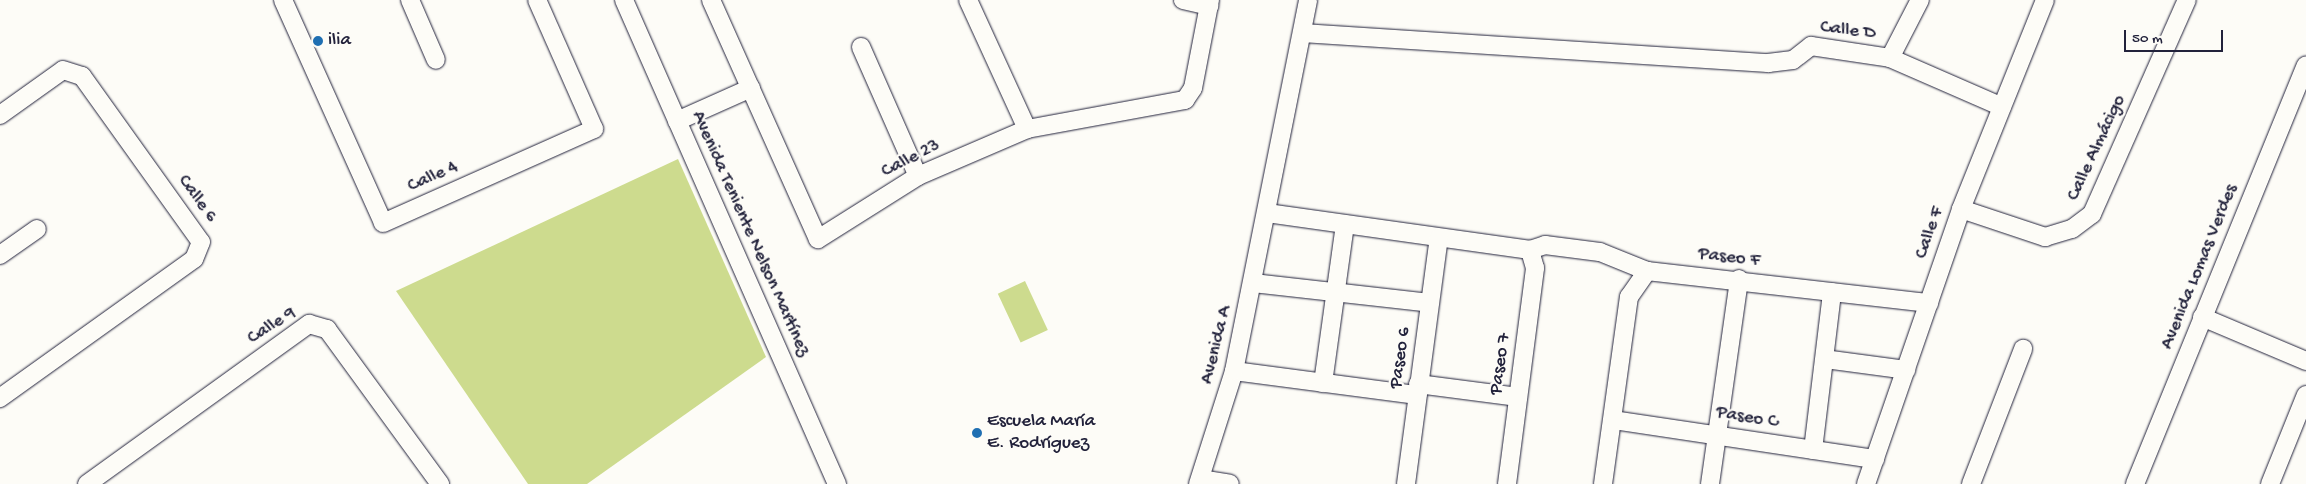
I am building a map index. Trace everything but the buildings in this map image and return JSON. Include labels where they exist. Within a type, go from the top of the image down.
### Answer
[{"type":"street","name":"Calle 4","points":[[283,0],[383,223],[594,129],[537,0]]},
{"type":"street","points":[[410,0],[436,60]]},
{"type":"street","name":"Avenida Teniente Nelson Martínez","points":[[624,0],[837,484]]},
{"type":"street","name":"Calle 23","points":[[712,0],[818,239],[918,176],[1027,129],[1185,100],[1193,88],[1209,3]]},
{"type":"street","points":[[968,0],[1027,129]]},
{"type":"street","points":[[1183,0],[1209,3]]},
{"type":"street","points":[[1302,33],[1308,0]]},
{"type":"street","points":[[1890,58],[1920,0]]},
{"type":"street","name":"Calle F","points":[[1866,484],[1961,209],[2045,0]]},
{"type":"street","name":"Calle Almácigo","points":[[1961,209],[2045,237],[2072,229],[2092,214],[2187,0]]},
{"type":"street","name":"Calle D","points":[[1302,33],[1768,63],[1793,60],[1811,46],[1890,58],[2002,107]]},
{"type":"street","name":"Avenida A","points":[[1199,482],[1234,371],[1302,33]]},
{"type":"street","points":[[861,47],[918,176]]},
{"type":"street","name":"Avenida Lomas Verdes","points":[[2135,484],[2306,66]]},
{"type":"street","name":"Calle 6","points":[[0,115],[62,70],[82,76],[201,242],[194,260],[0,398]]},
{"type":"street","points":[[678,121],[751,88]]},
{"type":"street","points":[[1267,213],[1530,250]]},
{"type":"street","points":[[1323,383],[1345,225]]},
{"type":"street","points":[[0,256],[37,229]]},
{"type":"street","name":"Paseo 6","points":[[1406,484],[1439,238]]},
{"type":"street","name":"Paseo F","points":[[1530,250],[1545,245],[1600,252],[1647,271],[1739,279],[1929,303]]},
{"type":"street","name":"Paseo 7","points":[[1507,484],[1535,268],[1530,250]]},
{"type":"street","points":[[1603,484],[1629,297],[1647,271]]},
{"type":"street","points":[[1710,484],[1739,279]]},
{"type":"street","points":[[1253,283],[1334,294],[1430,303]]},
{"type":"street","points":[[1814,450],[1832,292]]},
{"type":"street","points":[[2202,317],[2306,361]]},
{"type":"street","name":"Calle 9","points":[[87,484],[309,324],[327,329],[440,484]]},
{"type":"street","points":[[1971,484],[2022,349]]},
{"type":"street","points":[[1825,359],[1906,370]]},
{"type":"street","points":[[1234,371],[1323,383],[1518,397]]},
{"type":"street","points":[[2270,484],[2306,395]]},
{"type":"street","name":"Paseo C","points":[[1613,420],[1875,459]]},
{"type":"street","points":[[1199,482],[1230,484]]},
{"type":"green space","points":[[678,159],[766,357],[587,484],[528,484],[396,291]]},
{"type":"green space","points":[[1025,281],[1048,330],[1021,343],[998,294]]},
{"type":"place","name":"ilia","points":[[318,41]]},
{"type":"place","name":"Escuela María E. Rodríguez","points":[[977,433]]}]
